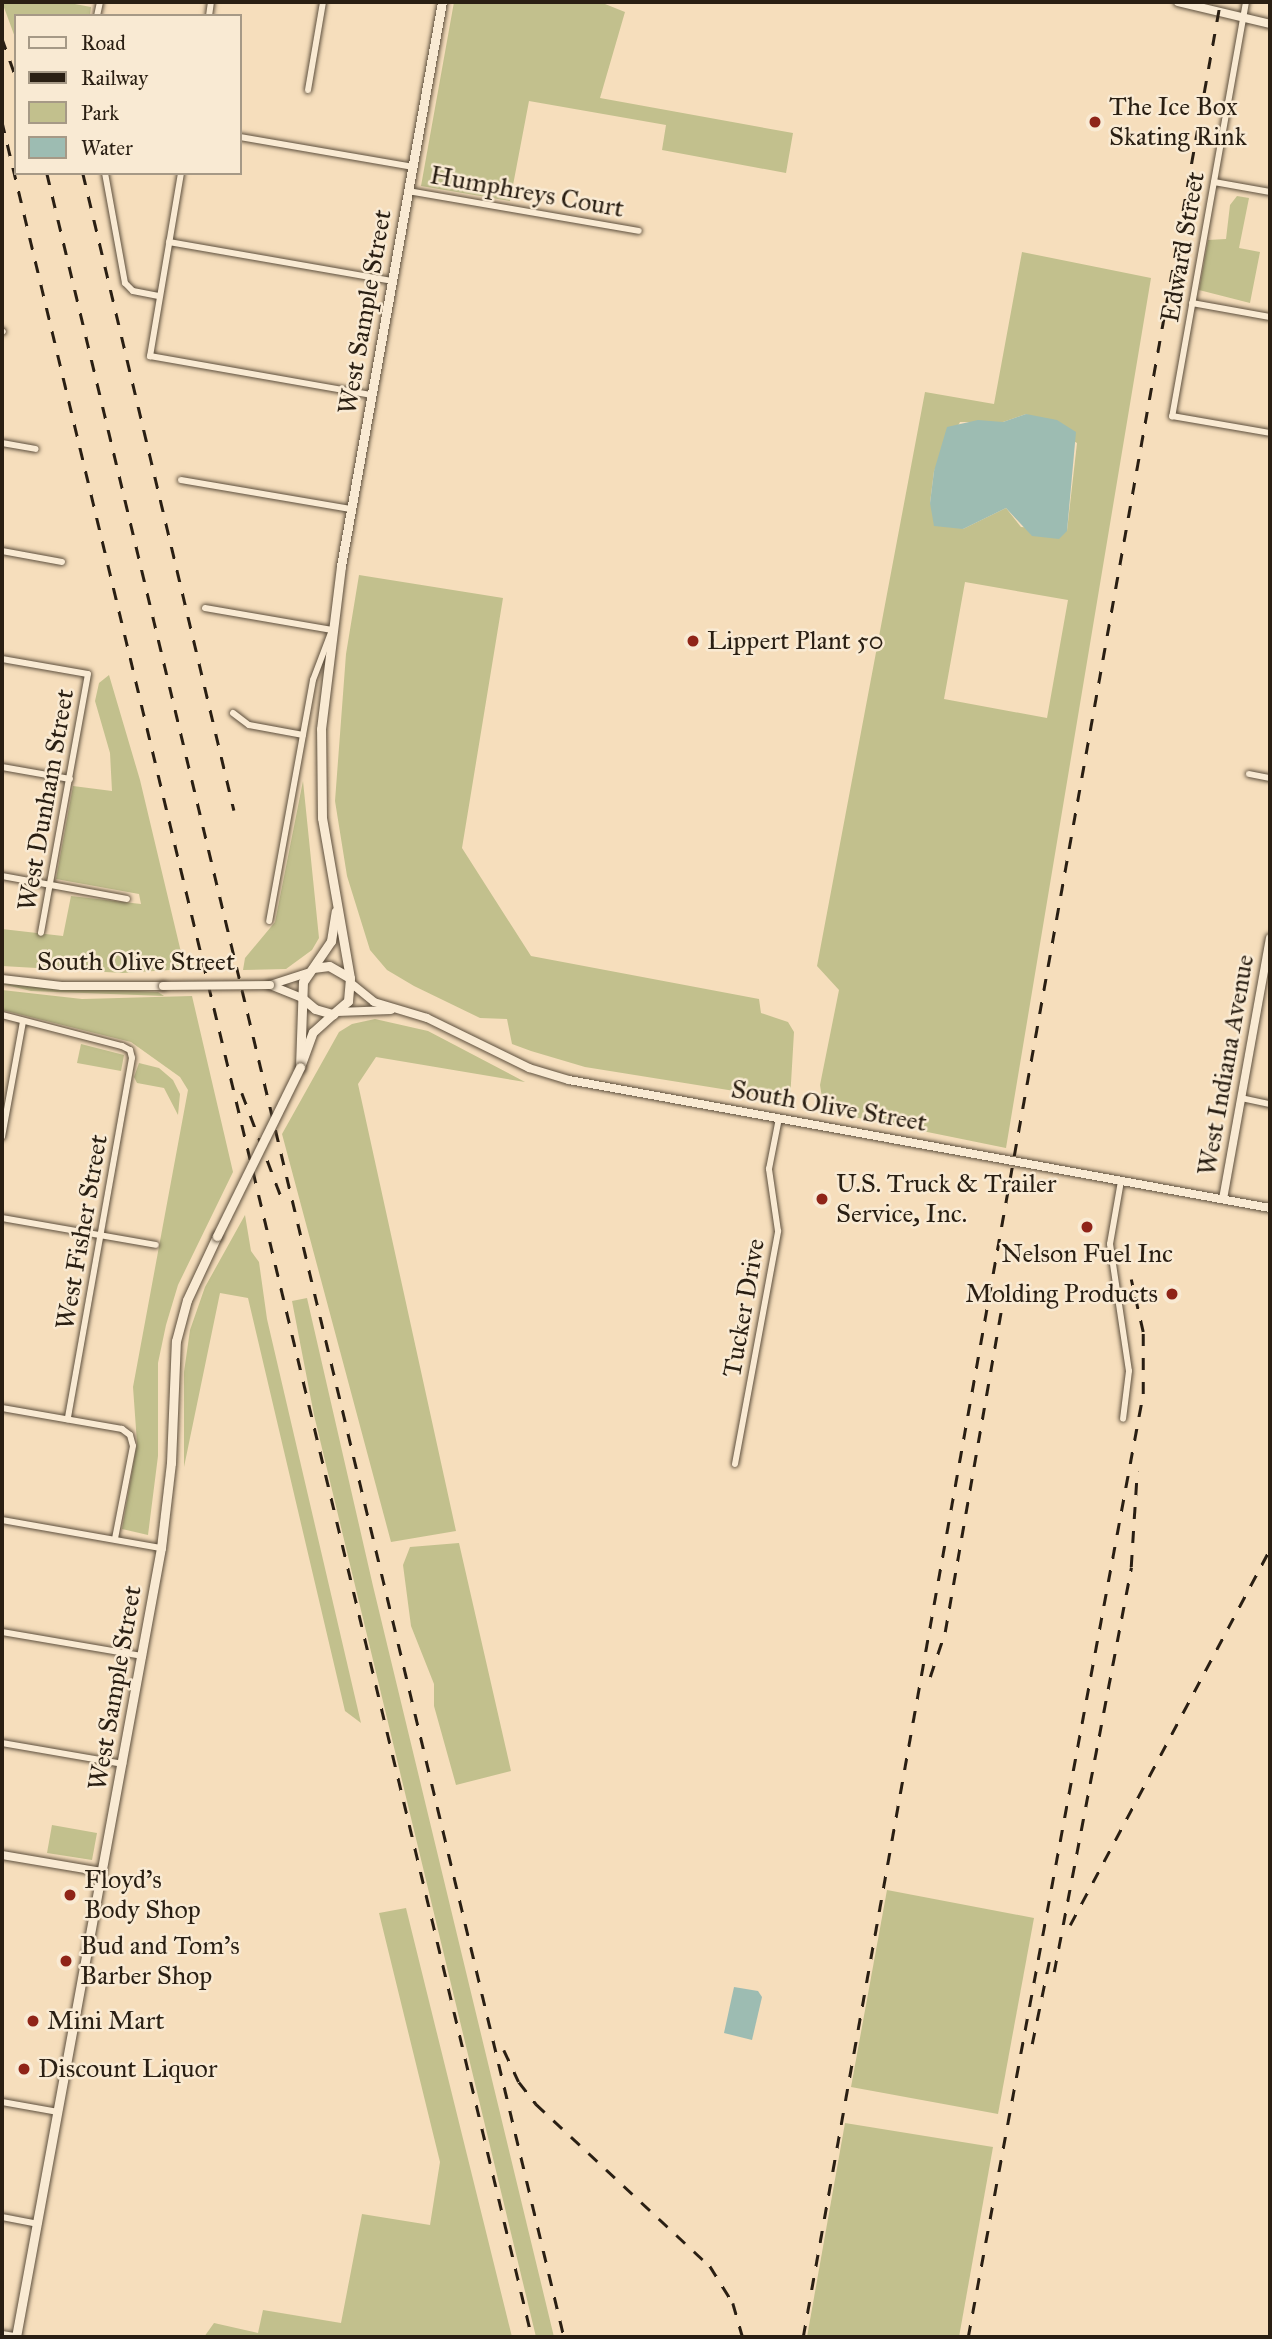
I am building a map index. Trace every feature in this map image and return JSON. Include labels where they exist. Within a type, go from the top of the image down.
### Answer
[{"type":"main road","name":"West Sample Street","points":[[351,981],[335,911],[319,775],[332,630],[351,509],[442,2]]},
{"type":"main road","name":"West Sample Street","points":[[310,970],[331,941],[335,911]]},
{"type":"main road","points":[[329,966],[351,981],[348,1001],[335,1013],[315,1009],[302,998],[310,970],[329,966]]},
{"type":"main road","name":"West Sample Street","points":[[300,1067],[302,998]]},
{"type":"main road","name":"West Sample Street","points":[[15,2337],[162,1548],[171,1463],[176,1341],[187,1300],[300,1067],[313,1032],[335,1013]]},
{"type":"street","points":[[308,90],[323,2]]},
{"type":"street","points":[[1178,2],[1244,15],[1270,24]]},
{"type":"street","name":"Edward Street","points":[[1246,2],[1172,416],[1270,433]]},
{"type":"street","points":[[242,137],[413,167]]},
{"type":"street","points":[[105,175],[125,283],[133,291],[159,296]]},
{"type":"street","points":[[181,175],[150,356],[371,395]]},
{"type":"street","points":[[1214,181],[1270,192]]},
{"type":"street","name":"Humphreys Court","points":[[408,191],[639,231]]},
{"type":"street","points":[[169,242],[392,281]]},
{"type":"street","points":[[1192,303],[1270,317]]},
{"type":"street","points":[[2,443],[36,449]]},
{"type":"street","points":[[181,480],[351,509]]},
{"type":"street","points":[[2,551],[62,562]]},
{"type":"street","points":[[205,608],[332,630]]},
{"type":"street","name":"West Sample Street","points":[[269,921],[313,680],[332,630]]},
{"type":"street","name":"West Dunham Street","points":[[2,659],[88,674],[41,933]]},
{"type":"street","points":[[233,713],[249,725],[303,735]]},
{"type":"street","points":[[2,767],[70,779]]},
{"type":"street","points":[[1249,774],[1270,778]]},
{"type":"street","points":[[2,876],[127,898]]},
{"type":"street","name":"West Indiana Avenue","points":[[1223,1199],[1270,938]]},
{"type":"street","name":"South Olive Street","points":[[2,979],[62,986],[270,985],[310,970]]},
{"type":"street","name":"South Olive Street","points":[[351,981],[368,999],[391,1010],[445,1026],[548,1074],[1270,1208]]},
{"type":"street","name":"South Olive Street","points":[[270,985],[302,998]]},
{"type":"street","points":[[1260,994],[1270,996]]},
{"type":"street","name":"South Olive Street","points":[[335,1013],[391,1010]]},
{"type":"street","points":[[2,1015],[23,1021],[2,1138]]},
{"type":"street","name":"West Fisher Street","points":[[23,1021],[130,1051],[131,1071],[68,1419]]},
{"type":"street","points":[[1241,1098],[1270,1104]]},
{"type":"street","name":"Tucker Drive","points":[[735,1464],[778,1231],[769,1169],[779,1118]]},
{"type":"street","points":[[1121,1181],[1110,1244],[1129,1371],[1123,1419]]},
{"type":"street","points":[[2,1218],[156,1245]]},
{"type":"street","points":[[2,1408],[122,1429],[130,1435],[133,1446],[115,1539]]},
{"type":"street","points":[[2,1520],[162,1548]]},
{"type":"street","points":[[2,1632],[143,1656]]},
{"type":"street","points":[[2,1743],[122,1764]]},
{"type":"street","points":[[2,1855],[102,1872]]},
{"type":"street","points":[[2,2102],[58,2112]]},
{"type":"street","points":[[2,2217],[38,2224]]},
{"type":"street","points":[[2,2335],[15,2337]]},
{"type":"green space","points":[[2,2],[64,2],[91,7],[90,14],[14,14],[14,35]]},
{"type":"green space","points":[[454,2],[600,2],[625,12],[600,98],[793,133],[786,173],[662,150],[666,125],[529,101],[510,201],[421,186]]},
{"type":"green space","points":[[1237,196],[1249,198],[1239,248],[1260,252],[1250,303],[1199,290],[1208,240],[1226,239],[1230,205]]},
{"type":"green space","points":[[1022,252],[1151,278],[1006,1148],[824,1111],[820,1085],[839,990],[817,966],[925,392],[994,404]],"holes":[[[1026,414],[1077,443],[1067,531],[1021,527],[1006,508],[963,529],[930,503],[934,471],[960,422],[1003,422]],[[965,582],[1068,600],[1047,718],[944,699]]]},
{"type":"green space","points":[[359,575],[503,598],[462,848],[531,956],[759,999],[761,1013],[788,1022],[794,1032],[790,1100],[585,1067],[531,1051],[512,1044],[507,1019],[480,1018],[414,986],[387,970],[370,950],[347,876],[335,801],[346,654]]},
{"type":"green space","points":[[109,675],[140,780],[185,969],[123,973],[2,966],[2,929],[63,936],[71,896],[141,904],[139,894],[56,879],[73,786],[112,791],[110,753],[95,701],[99,683]]},
{"type":"green space","points":[[303,781],[319,938],[312,950],[286,969],[243,970],[245,958],[275,922]]},
{"type":"green space","points":[[2,984],[158,992],[164,996],[31,991]]},
{"type":"green space","points":[[2,990],[82,999],[192,996],[233,1172],[178,1285],[166,1325],[158,1363],[158,1456],[148,1535],[122,1529],[137,1443],[133,1387],[188,1090],[180,1077],[131,1042],[2,1010]]},
{"type":"green space","points":[[375,1019],[428,1031],[525,1082],[376,1057],[358,1084],[456,1531],[391,1542],[282,1134],[339,1032],[352,1024]]},
{"type":"green space","points":[[81,1044],[124,1055],[121,1071],[77,1063]]},
{"type":"green space","points":[[139,1063],[159,1068],[173,1080],[180,1094],[178,1115],[164,1088],[137,1083],[134,1077]]},
{"type":"green space","points":[[245,1215],[251,1251],[259,1262],[267,1319],[361,1723],[345,1711],[248,1298],[220,1293],[184,1467],[184,1372],[190,1330],[205,1287]]},
{"type":"green space","points":[[307,1298],[373,1586],[554,2337],[536,2337],[314,1415],[292,1301]]},
{"type":"green space","points":[[459,1543],[511,1771],[456,1785],[434,1706],[434,1684],[411,1626],[403,1565],[410,1547]]},
{"type":"green space","points":[[52,1825],[97,1833],[92,1860],[47,1853]]},
{"type":"green space","points":[[887,1890],[1034,1918],[998,2114],[851,2087]]},
{"type":"green space","points":[[406,1908],[512,2337],[204,2337],[214,2323],[258,2333],[263,2310],[341,2323],[362,2214],[430,2225],[440,2162],[379,1913]]},
{"type":"green space","points":[[845,2123],[993,2147],[959,2337],[807,2337]]},
{"type":"water","points":[[1026,414],[1057,420],[1076,432],[1067,531],[1059,539],[1032,536],[1006,508],[963,529],[934,526],[930,503],[934,471],[947,427],[978,420],[1003,422]]},
{"type":"water","points":[[734,1987],[758,1991],[762,1997],[752,2040],[724,2033]]},
{"type":"railway","points":[[803,2337],[1220,2]]},
{"type":"railway","points":[[2,38],[14,71]]},
{"type":"railway","points":[[2,121],[14,171]]},
{"type":"railway","points":[[15,175],[532,2337]]},
{"type":"railway","points":[[47,175],[564,2337]]},
{"type":"railway","points":[[83,175],[234,810]]},
{"type":"railway","points":[[242,1093],[284,1204]]},
{"type":"railway","points":[[968,2337],[1143,1394],[1143,1332],[1131,1279]]},
{"type":"railway","points":[[930,1677],[945,1632],[1004,1294]]},
{"type":"railway","points":[[1054,1972],[1131,1567],[1137,1471]]},
{"type":"railway","points":[[1070,1925],[1270,1549]]},
{"type":"railway","points":[[1032,2044],[1049,1962]]},
{"type":"railway","points":[[504,2050],[519,2082],[536,2104],[710,2266],[733,2303],[743,2337]]},
{"type":"place","name":"The Ice Box Skating Rink","points":[[1095,122]]},
{"type":"place","name":"Lippert Plant 50","points":[[693,641]]},
{"type":"place","name":"U.S. Truck & Trailer Service, Inc.","points":[[822,1199]]},
{"type":"place","name":"Nelson Fuel Inc","points":[[1087,1227]]},
{"type":"place","name":"Molding Products","points":[[1172,1294]]},
{"type":"place","name":"Floyd's Body Shop","points":[[70,1895]]},
{"type":"place","name":"Bud and Tom's Barber Shop","points":[[66,1961]]},
{"type":"place","name":"Mini Mart","points":[[33,2021]]},
{"type":"place","name":"Discount Liquor","points":[[24,2069]]}]
